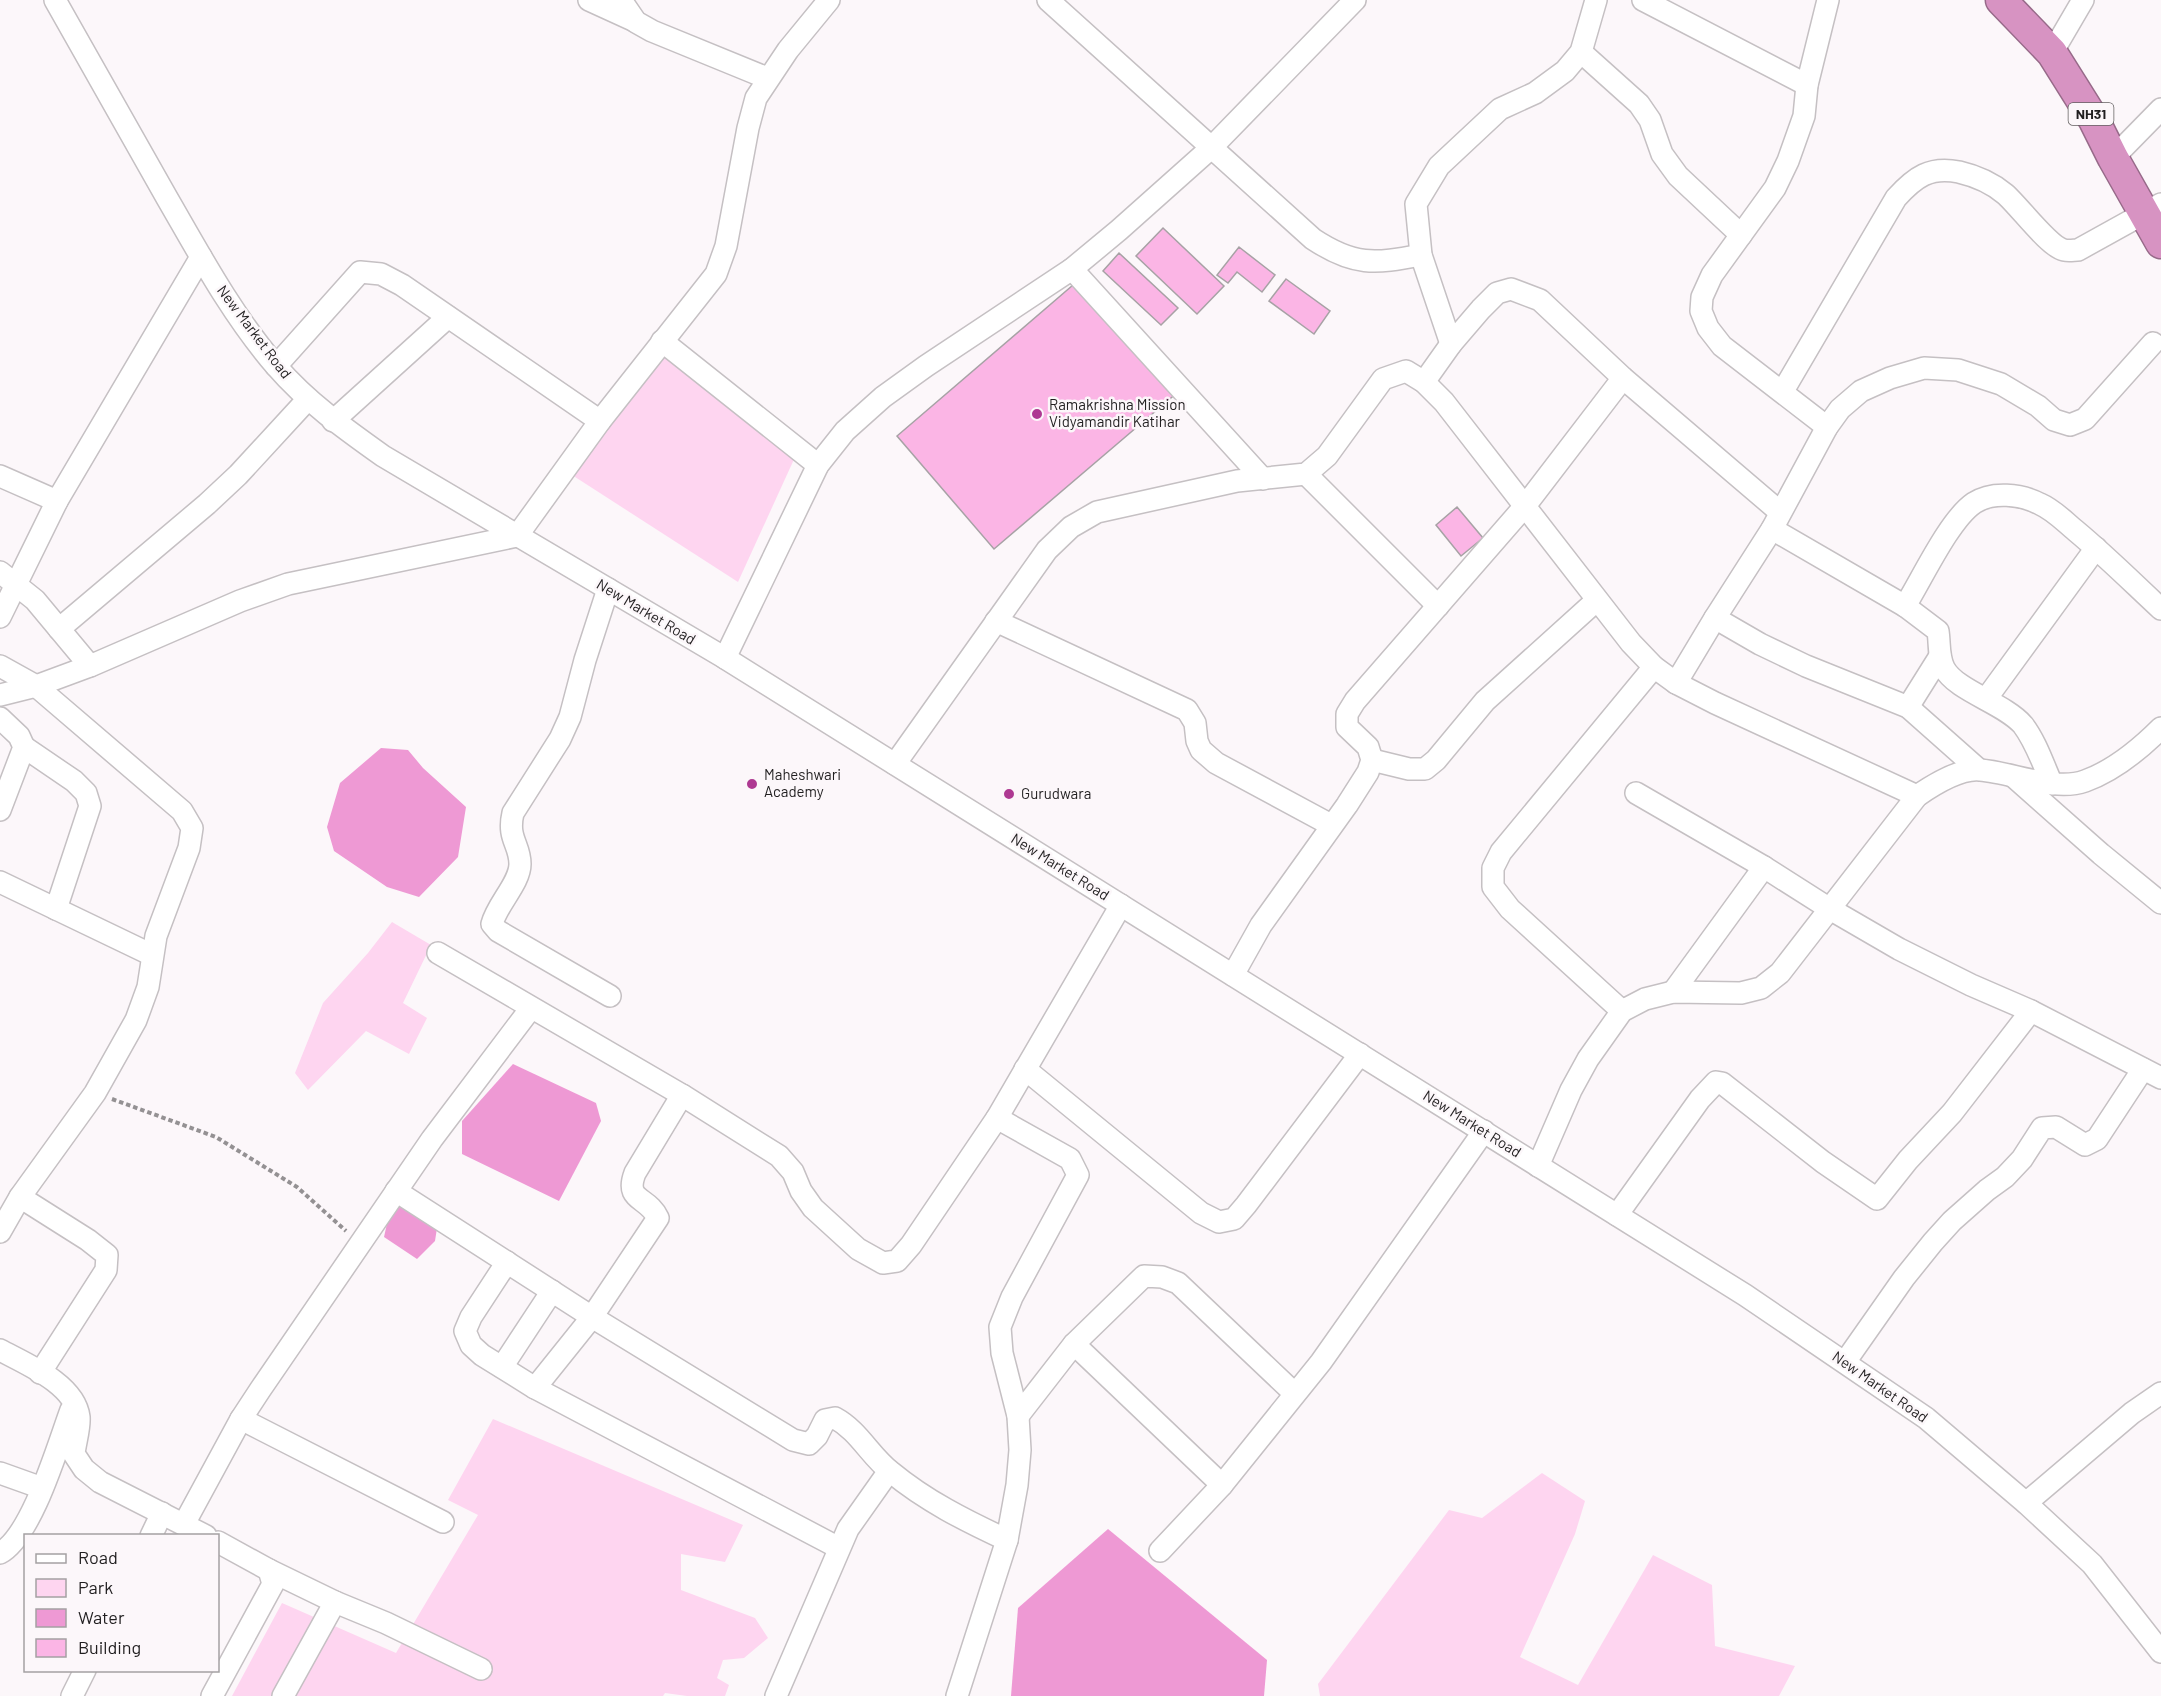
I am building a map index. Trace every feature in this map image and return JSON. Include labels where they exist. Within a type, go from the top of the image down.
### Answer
[{"type":"highway","name":"NH31","points":[[2001,0],[2052,53],[2094,120],[2113,158],[2152,209],[2161,243]]},
{"type":"street","name":"New Market Road","points":[[55,0],[201,257],[236,313],[276,366],[333,421],[383,456],[725,658],[1745,1295],[1845,1362],[1926,1418],[2026,1503],[2092,1564],[2159,1645]]},
{"type":"street","points":[[589,0],[652,31],[768,78]]},
{"type":"street","points":[[623,0],[636,22]]},
{"type":"street","points":[[0,695],[36,686],[90,666],[240,601],[288,584],[517,536],[600,421],[716,274],[726,246],[748,128],[756,98],[788,50],[828,0]]},
{"type":"street","points":[[1048,0],[1313,239],[1331,251],[1357,261],[1383,262],[1421,255]]},
{"type":"street","points":[[725,658],[818,465],[845,431],[883,397],[1072,269],[1119,230],[1211,148],[1355,0]]},
{"type":"street","points":[[1451,344],[1421,255],[1416,204],[1439,166],[1500,109],[1535,93],[1565,71],[1581,52],[1596,0]]},
{"type":"street","points":[[1643,0],[1807,85]]},
{"type":"street","points":[[1827,427],[1722,346],[1708,328],[1701,311],[1702,297],[1712,275],[1775,188],[1788,161],[1804,116],[1807,85],[1828,0]]},
{"type":"street","points":[[2052,53],[2083,0]]},
{"type":"street","points":[[1581,52],[1639,104],[1650,120],[1662,154],[1678,176],[1741,235]]},
{"type":"street","points":[[2113,158],[2161,109]]},
{"type":"street","points":[[1783,391],[1896,198],[1912,181],[1928,172],[1948,170],[1970,174],[1990,183],[2004,193],[2048,240],[2063,250],[2078,250],[2152,209]]},
{"type":"street","points":[[0,617],[8,578],[57,501],[201,257]]},
{"type":"street","points":[[1072,269],[1263,479]]},
{"type":"street","points":[[276,366],[360,272],[381,274],[600,421]]},
{"type":"street","points":[[1424,382],[1451,344],[1497,293],[1511,289],[1540,300],[1776,520],[1905,606],[1938,631],[1940,656],[1945,670],[1958,682],[2004,709],[2022,724],[2033,741],[2052,784]]},
{"type":"street","points":[[333,421],[448,317]]},
{"type":"street","points":[[662,341],[818,465]]},
{"type":"street","points":[[1677,683],[1776,520],[1827,427],[1840,409],[1861,391],[1890,378],[1924,369],[1958,370],[2001,384],[2038,406],[2054,420],[2070,425],[2085,419],[2153,344]]},
{"type":"street","points":[[895,764],[1047,550],[1071,527],[1097,512],[1237,481],[1306,474],[1327,456],[1383,379],[1406,371],[1424,382],[1444,402],[1631,643],[1654,667],[1677,683],[1715,703],[1917,796]]},
{"type":"street","points":[[1233,975],[1261,925],[1368,772],[1372,760],[1368,747],[1347,727],[1347,714],[1355,701],[1525,506],[1623,378]]},
{"type":"street","points":[[59,628],[207,504],[238,475],[308,399]]},
{"type":"street","points":[[1306,474],[1438,606]]},
{"type":"street","points":[[0,477],[57,501]]},
{"type":"street","points":[[1905,606],[1956,521],[1975,502],[2003,495],[2019,496],[2052,511],[2096,548],[2161,609]]},
{"type":"street","points":[[1986,699],[2096,548]]},
{"type":"street","points":[[8,578],[35,600],[90,666]]},
{"type":"street","points":[[608,589],[585,660],[570,717],[560,739],[513,813],[510,825],[520,864],[518,876],[494,916],[492,924],[498,931],[610,996]]},
{"type":"street","points":[[1372,760],[1409,769],[1425,769],[1436,760],[1485,701],[1597,600]]},
{"type":"street","points":[[1715,618],[1760,644],[1806,666],[1908,707],[1978,769]]},
{"type":"street","points":[[996,621],[1187,710],[1195,723],[1197,741],[1201,750],[1216,763],[1332,825]]},
{"type":"street","points":[[1908,707],[1940,656]]},
{"type":"street","points":[[0,666],[36,686],[182,812],[192,828],[189,848],[156,936],[148,987],[136,1020],[95,1093],[20,1197],[0,1232]]},
{"type":"street","points":[[1622,1011],[1510,909],[1493,887],[1493,868],[1501,852],[1654,667]]},
{"type":"street","points":[[0,718],[20,736],[24,747],[74,781],[86,793],[90,806],[56,909]]},
{"type":"street","points":[[1538,1166],[1577,1080],[1600,1041],[1622,1011],[1645,999],[1673,992],[1741,993],[1761,988],[1780,973],[1917,796],[1943,779],[1978,769],[2052,784],[2084,782],[2114,766],[2150,740],[2161,728]]},
{"type":"street","points":[[0,810],[24,747]]},
{"type":"street","points":[[2014,777],[2101,854],[2161,903]]},
{"type":"street","points":[[1636,793],[1899,949],[1971,985],[2031,1011],[2152,1074],[2097,1139],[2085,1145],[2056,1127],[2042,1128],[2022,1159],[2011,1171],[1960,1213],[1933,1242],[1904,1278],[1845,1362]]},
{"type":"street","points":[[1673,992],[1764,867]]},
{"type":"street","points":[[0,882],[152,955]]},
{"type":"street","points":[[438,953],[682,1095],[779,1156],[794,1172],[801,1191],[813,1209],[858,1249],[883,1263],[897,1261],[911,1245],[997,1118],[1121,905]]},
{"type":"street","points":[[184,1524],[241,1419],[432,1139],[531,1008]]},
{"type":"street","points":[[1617,1215],[1700,1099],[1716,1082],[1722,1083],[1823,1162],[1877,1199],[1908,1160],[1952,1113],[2031,1011]]},
{"type":"street","points":[[1026,1069],[1202,1213],[1219,1222],[1234,1219],[1240,1212],[1359,1054]]},
{"type":"street","points":[[535,1388],[592,1317],[657,1218],[653,1209],[638,1198],[632,1190],[631,1182],[682,1095]]},
{"type":"street","points":[[957,1696],[1007,1540],[1018,1473],[1020,1450],[1018,1416],[1002,1353],[1000,1327],[1012,1298],[1078,1175],[1070,1159],[997,1118]]},
{"type":"street","points":[[1160,1551],[1222,1485],[1321,1362],[1484,1131]]},
{"type":"street","points":[[396,1191],[592,1317],[793,1440],[809,1444],[817,1436],[825,1420],[835,1418],[847,1425],[889,1471],[927,1499],[952,1514],[1007,1540]]},
{"type":"street","points":[[20,1197],[88,1240],[107,1255],[106,1270],[40,1372]]},
{"type":"street","points":[[507,1262],[471,1317],[465,1331],[471,1345],[535,1388],[839,1548]]},
{"type":"street","points":[[1018,1416],[1074,1344],[1144,1276],[1162,1277],[1178,1283],[1294,1393]]},
{"type":"street","points":[[502,1367],[552,1291]]},
{"type":"street","points":[[1074,1344],[1222,1485]]},
{"type":"street","points":[[0,1350],[55,1381],[74,1401],[79,1418],[74,1454],[84,1468],[100,1482],[202,1534]]},
{"type":"street","points":[[2026,1503],[2132,1413],[2161,1393]]},
{"type":"street","points":[[0,1553],[9,1548],[20,1534],[42,1488],[74,1401]]},
{"type":"street","points":[[241,1419],[443,1522]]},
{"type":"street","points":[[776,1696],[848,1529],[889,1471]]},
{"type":"street","points":[[0,1473],[42,1488]]},
{"type":"street","points":[[152,1534],[162,1513]]},
{"type":"street","points":[[219,1543],[335,1602],[386,1623],[482,1669]]},
{"type":"street","points":[[212,1696],[273,1584],[269,1570]]},
{"type":"street","points":[[282,1696],[335,1602]]},
{"type":"street","points":[[72,1696],[84,1672]]},
{"type":"path","points":[[95,1093],[216,1137],[297,1187],[360,1244]]},
{"type":"green space","points":[[659,349],[801,444],[738,582],[572,475]]},
{"type":"green space","points":[[392,922],[431,945],[403,1003],[427,1018],[409,1054],[366,1031],[308,1090],[295,1073],[323,1003],[368,953]]},
{"type":"green space","points":[[493,1419],[743,1525],[725,1562],[681,1554],[681,1590],[755,1618],[768,1638],[744,1658],[723,1660],[717,1678],[729,1685],[725,1696],[687,1696],[665,1693],[663,1696],[232,1696],[282,1603],[396,1653],[478,1515],[448,1500]]},
{"type":"green space","points":[[1542,1473],[1585,1501],[1575,1534],[1520,1657],[1578,1685],[1653,1555],[1712,1585],[1715,1646],[1795,1666],[1779,1696],[1320,1696],[1318,1684],[1449,1510],[1482,1518]]},
{"type":"water","points":[[381,748],[408,750],[423,768],[466,807],[458,857],[419,897],[387,887],[334,851],[327,827],[340,783]]},
{"type":"water","points":[[513,1064],[596,1103],[601,1121],[559,1201],[462,1154],[462,1121]]},
{"type":"water","points":[[412,1201],[437,1228],[435,1241],[417,1259],[384,1237],[390,1210]]},
{"type":"water","points":[[1108,1529],[1267,1660],[1264,1696],[1011,1696],[1018,1608]]},
{"type":"building","points":[[1163,228],[1224,286],[1197,314],[1136,256]]},
{"type":"building","points":[[1239,247],[1275,275],[1262,292],[1237,272],[1228,283],[1217,275]]},
{"type":"building","points":[[1119,253],[1178,308],[1161,325],[1103,271]]},
{"type":"building","name":"Ramakrishna Mission Vidyamandir Katihar","points":[[1080,279],[1178,392],[994,549],[897,436]]},
{"type":"building","points":[[1286,279],[1330,311],[1314,334],[1269,301]]},
{"type":"building","points":[[1457,507],[1483,538],[1461,556],[1436,525]]},
{"type":"place","name":"Ramakrishna Mission Vidyamandir Katihar","points":[[1037,414]]},
{"type":"place","name":"Maheshwari Academy","points":[[752,784]]},
{"type":"place","name":"Gurudwara","points":[[1009,794]]}]
